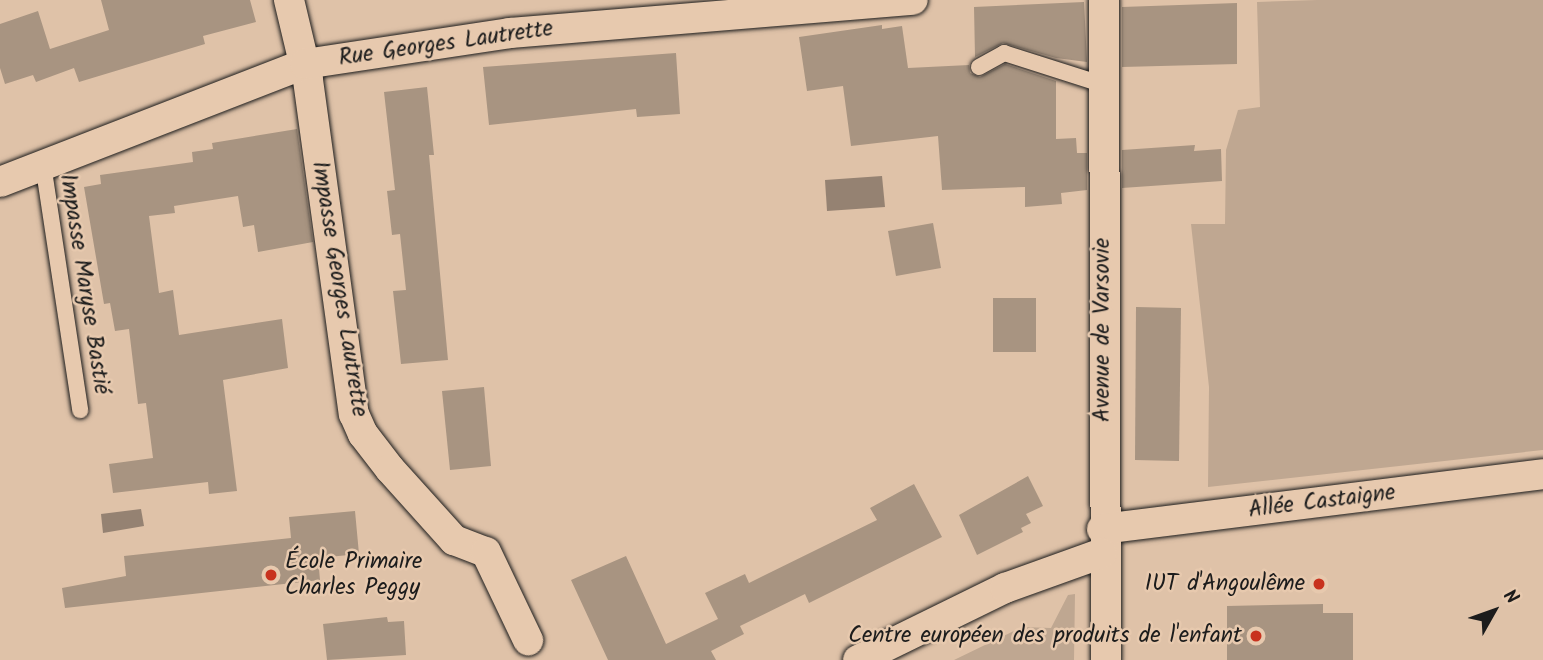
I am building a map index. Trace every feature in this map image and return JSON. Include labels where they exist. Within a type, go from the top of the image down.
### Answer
[{"type":"street","name":"Impasse Georges Lautrette","points":[[289,0],[305,64],[354,414],[363,434],[390,469],[454,540],[486,552],[528,640]]},
{"type":"street","name":"Rue Georges Lautrette","points":[[0,182],[305,64],[510,33],[740,8],[914,0]]},
{"type":"street","name":"Avenue de Varsovie","points":[[1104,0],[1102,541],[1106,660]]},
{"type":"street","name":"Allée Castaigne","points":[[858,660],[1102,541],[1543,474]]},
{"type":"lane","points":[[979,67],[1004,53],[1104,85]]},
{"type":"lane","name":"Impasse Maryse Bastié","points":[[43,164],[80,410]]},
{"type":"shaded area","points":[[1543,0],[1543,450],[1208,487],[1209,387],[1191,224],[1225,224],[1226,150],[1238,110],[1260,107],[1257,2]]},
{"type":"shaded area","points":[[882,176],[885,207],[827,211],[825,180]]},
{"type":"shaded area","points":[[141,509],[144,526],[103,533],[101,514]]},
{"type":"shaded area","points":[[1075,594],[1074,660],[954,660],[1022,627],[1051,628],[1068,595]]},
{"type":"building","points":[[101,0],[250,0],[256,22],[203,36],[205,44],[79,82],[74,68],[36,82],[33,75],[5,84],[0,68],[0,24],[38,11],[50,49],[109,30]]},
{"type":"building","points":[[1084,2],[1087,62],[1056,58],[1003,43],[975,57],[974,7]]},
{"type":"building","points":[[1237,3],[1237,64],[1122,67],[1122,7]]},
{"type":"building","points":[[882,25],[882,29],[902,26],[908,68],[969,65],[970,73],[980,77],[1005,64],[1056,81],[1056,139],[1076,138],[1077,153],[1087,153],[1087,190],[1061,193],[1062,204],[1025,207],[1025,187],[942,190],[938,136],[851,146],[843,86],[807,91],[799,37]]},
{"type":"building","points":[[676,53],[680,114],[637,117],[636,109],[489,125],[483,67]]},
{"type":"building","points":[[427,87],[434,155],[429,155],[448,360],[401,364],[393,291],[406,290],[400,234],[392,235],[387,191],[395,190],[384,92]]},
{"type":"building","points":[[297,129],[313,242],[258,252],[254,225],[243,227],[238,196],[174,206],[175,213],[149,216],[159,293],[173,290],[179,335],[282,319],[288,368],[223,380],[237,491],[209,494],[208,482],[113,493],[109,464],[153,458],[146,403],[138,404],[129,329],[115,331],[110,303],[104,304],[84,187],[101,184],[100,175],[193,162],[192,152],[213,149],[212,143]]},
{"type":"building","points":[[1195,145],[1194,151],[1221,149],[1222,181],[1122,188],[1122,150]]},
{"type":"building","points":[[933,223],[941,268],[896,276],[888,231]]},
{"type":"building","points":[[993,298],[1036,298],[1036,352],[993,352]]},
{"type":"building","points":[[1136,307],[1181,308],[1179,461],[1135,460]]},
{"type":"building","points":[[484,387],[491,466],[450,470],[442,391]]},
{"type":"building","points":[[1028,476],[1043,506],[1026,514],[1031,523],[1021,528],[1023,532],[977,555],[959,515]]},
{"type":"building","points":[[914,484],[942,537],[809,603],[805,594],[740,626],[744,634],[711,651],[716,660],[608,660],[571,580],[626,556],[666,644],[718,619],[705,593],[745,574],[749,583],[877,520],[870,508]]},
{"type":"building","points":[[355,511],[359,554],[318,558],[320,580],[65,608],[62,588],[126,576],[124,556],[291,538],[289,517]]},
{"type":"building","points":[[1323,604],[1323,613],[1353,613],[1353,660],[1227,660],[1227,606]]},
{"type":"building","points":[[387,617],[388,622],[404,621],[406,655],[327,660],[323,624]]},
{"type":"place","name":"École Primaire Charles Peggy","points":[[271,575]]},
{"type":"place","name":"IUT d'Angoulême","points":[[1319,584]]},
{"type":"place","name":"Centre européen des produits de l'enfant","points":[[1256,636]]}]
